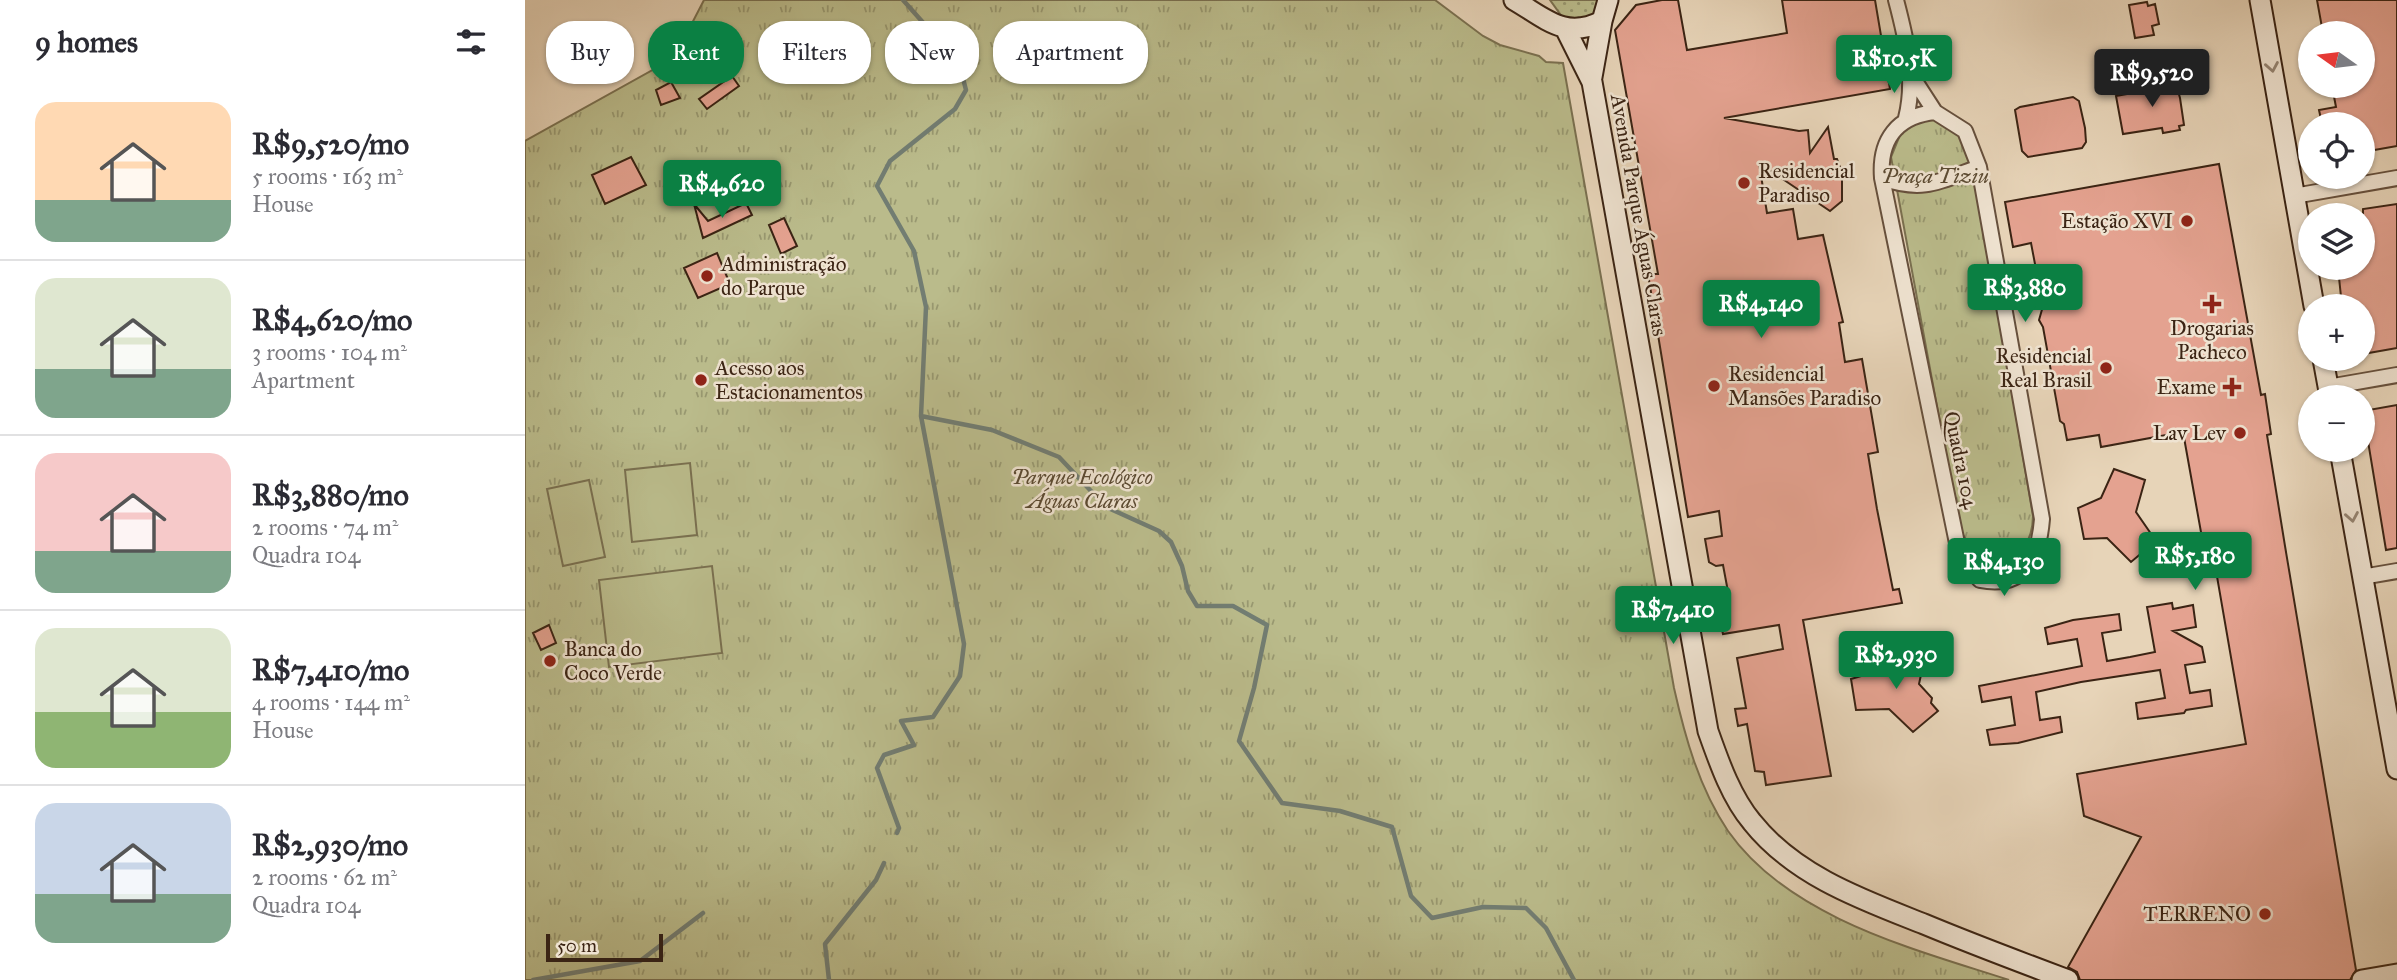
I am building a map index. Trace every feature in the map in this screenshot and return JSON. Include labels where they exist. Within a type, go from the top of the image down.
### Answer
[{"type":"street","points":[[1514,0],[1566,30],[1579,30],[1608,7]]},
{"type":"street","name":"Quadra 104","points":[[1897,0],[1911,75],[1911,98],[1906,118],[1894,131],[1883,150],[1882,178],[1958,548],[1963,561],[1980,580],[2007,580],[2034,562],[2040,545],[2042,519],[1979,167],[1965,131],[1935,112],[1911,75]]},
{"type":"street","points":[[2260,0],[2311,294]]},
{"type":"street","name":"Avenida Parque Águas Claras","points":[[1592,82],[1608,7]]},
{"type":"street","name":"Avenida Parque Águas Claras","points":[[1566,30],[1592,82],[1708,731],[1732,789],[1751,821],[1767,838],[1802,867],[1848,894],[2068,980]]},
{"type":"street","points":[[1906,118],[1935,112]]},
{"type":"street","points":[[1882,178],[1909,185],[1935,185],[1979,167]]},
{"type":"street","points":[[2294,196],[2397,178]]},
{"type":"street","points":[[2357,385],[2397,375]]},
{"type":"street","points":[[2342,462],[2397,769]]},
{"type":"street","points":[[2362,578],[2397,571]]},
{"type":"street","points":[[2362,980],[2397,974]]},
{"type":"green space","name":"Parque Ecológico Águas Claras","points":[[704,0],[1435,0],[1483,36],[1500,45],[1539,56],[1546,62],[1563,63],[1674,688],[1688,743],[1709,797],[1728,831],[1754,861],[1784,887],[1819,908],[1894,942],[2009,980],[525,980],[525,141],[627,84],[634,84],[634,80],[648,72],[648,84],[744,84],[744,21],[693,21]]},
{"type":"green space","points":[[1550,0],[1601,0],[1592,19],[1581,22],[1563,18]]},
{"type":"green space","name":"Praça Tiziu","points":[[1920,116],[1943,120],[1957,128],[1973,163],[2033,516],[2024,548],[2003,560],[1991,559],[1978,553],[1959,526],[1891,157],[1902,130]]},
{"type":"green space","points":[[690,463],[697,535],[632,542],[625,470]]},
{"type":"green space","points":[[589,480],[605,557],[563,566],[547,489]]},
{"type":"green space","points":[[712,566],[722,653],[609,667],[599,580]]},
{"type":"building","points":[[1678,0],[1687,50],[1787,33],[1782,0],[1875,0],[1890,89],[1724,118],[1799,131],[1808,130],[1810,153],[1828,127],[1834,159],[1837,159],[1842,173],[1842,201],[1830,211],[1759,163],[1767,213],[1793,209],[1798,239],[1823,235],[1843,322],[1839,323],[1845,362],[1862,359],[1878,452],[1868,454],[1877,509],[1893,590],[1899,589],[1902,603],[1803,620],[1831,776],[1766,785],[1764,772],[1755,771],[1747,724],[1738,726],[1735,709],[1746,708],[1737,658],[1783,649],[1779,625],[1723,634],[1716,603],[1729,597],[1723,565],[1716,566],[1709,562],[1705,539],[1722,536],[1719,511],[1688,517],[1648,274],[1658,274],[1615,30],[1636,5]]},
{"type":"building","points":[[2317,0],[2397,0],[2397,146],[2375,150],[2375,112],[2319,112],[2336,107],[2334,98],[2375,98],[2375,21],[2321,21]]},
{"type":"building","points":[[2147,2],[2148,6],[2155,4],[2159,24],[2152,26],[2154,35],[2135,38],[2129,5]]},
{"type":"building","points":[[2170,80],[2176,84],[2180,98],[2184,125],[2179,126],[2180,130],[2163,133],[2162,128],[2123,134],[2116,96],[2155,89],[2154,83]]},
{"type":"building","points":[[672,84],[680,98],[661,105],[656,90]]},
{"type":"building","points":[[721,84],[739,86],[707,109],[699,99]]},
{"type":"building","points":[[2073,97],[2079,101],[2085,128],[2086,142],[2082,148],[2028,157],[2022,151],[2015,110]]},
{"type":"building","points":[[631,157],[646,185],[605,204],[592,175]]},
{"type":"building","points":[[2219,164],[2261,395],[2265,394],[2271,434],[2267,435],[2356,970],[2350,980],[2080,980],[2077,972],[2068,967],[2141,837],[2084,816],[2077,774],[2246,744],[2214,559],[2206,560],[2183,432],[2101,447],[2099,435],[2067,440],[2064,424],[2060,421],[2043,327],[2039,320],[2043,306],[2031,243],[2013,247],[2005,202]]},
{"type":"building","points":[[746,203],[752,215],[703,238],[694,204],[708,221]]},
{"type":"building","points":[[2397,204],[2397,348],[2375,352],[2375,294],[2341,294],[2339,280],[2375,280],[2375,207]]},
{"type":"building","points":[[784,218],[797,246],[781,254],[769,225]]},
{"type":"building","name":"Administração do Parque","points":[[717,253],[730,284],[698,298],[684,268]]},
{"type":"building","points":[[2397,405],[2397,548],[2386,550],[2371,462],[2375,462],[2375,409]]},
{"type":"building","points":[[2114,469],[2145,480],[2136,512],[2156,541],[2131,562],[2107,538],[2084,539],[2078,508],[2101,498]]},
{"type":"building","points":[[2172,603],[2173,609],[2193,605],[2196,627],[2173,631],[2202,647],[2205,662],[2185,665],[2190,693],[2210,690],[2212,706],[2138,719],[2136,703],[2165,698],[2160,670],[2081,682],[2036,692],[2040,720],[2060,717],[2062,732],[2018,743],[1990,745],[1987,730],[2015,725],[2011,697],[1982,702],[1979,686],[2082,666],[2077,639],[2048,644],[2045,628],[2073,620],[2119,614],[2121,630],[2102,633],[2107,661],[2130,657],[2155,652],[2147,607]]},
{"type":"building","points":[[549,625],[556,643],[541,650],[533,633]]},
{"type":"building","points":[[1894,649],[1924,661],[1919,684],[1932,698],[1931,703],[1938,711],[1913,732],[1889,709],[1856,710],[1851,679],[1882,670]]},
{"type":"waterway","points":[[903,0],[959,63],[966,90],[955,109],[890,161],[877,186],[914,251],[926,307],[921,416],[992,430],[1059,457],[1106,507],[1159,531],[1171,542],[1182,566],[1188,591],[1197,606],[1233,606],[1267,625],[1254,688],[1239,741],[1282,803],[1340,811],[1392,827],[1411,896],[1432,918],[1483,907],[1526,908],[1546,928],[1574,980]]},
{"type":"waterway","points":[[897,833],[899,828],[877,768],[884,755],[914,745],[901,721],[933,717],[960,676],[964,644],[921,416]]},
{"type":"waterway","points":[[829,980],[825,944],[876,880],[884,863]]},
{"type":"waterway","points":[[533,980],[640,961],[703,913]]},
{"type":"place","name":"Residencial Paradiso","points":[[1744,183]]},
{"type":"place","name":"Estação XVI","points":[[2187,221]]},
{"type":"place","name":"Administração do Parque","points":[[707,276]]},
{"type":"place","name":"Drogarias Pacheco","points":[[2212,304]]},
{"type":"place","name":"Residencial Real Brasil","points":[[2106,368]]},
{"type":"place","name":"Acesso aos Estacionamentos","points":[[701,380]]},
{"type":"place","name":"Residencial Mansões Paradiso","points":[[1714,386]]},
{"type":"place","name":"Exame","points":[[2232,387]]},
{"type":"place","name":"Lav Lev","points":[[2240,433]]},
{"type":"place","name":"Banca do Coco Verde","points":[[550,661]]},
{"type":"place","name":"TERRENO","points":[[2265,914]]}]
